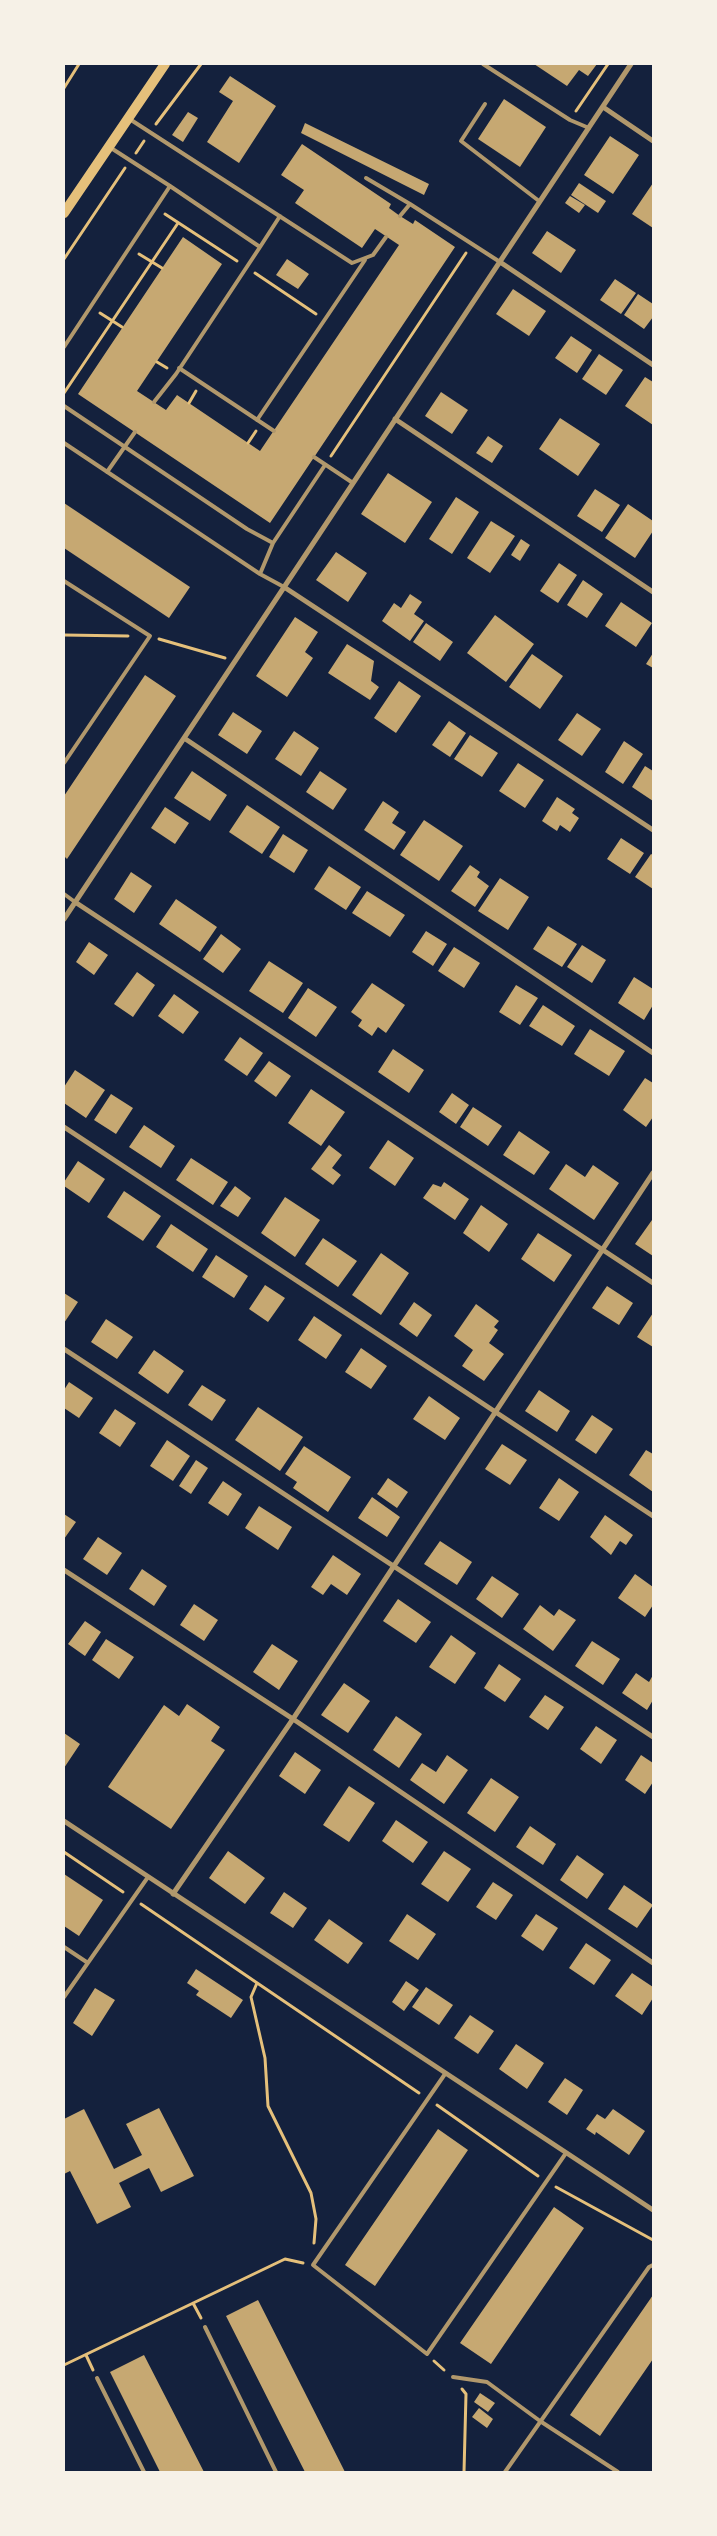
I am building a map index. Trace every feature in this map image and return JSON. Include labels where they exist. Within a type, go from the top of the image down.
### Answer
[{"type":"main road","points":[[64,213],[165,64]]},
{"type":"street","points":[[64,919],[631,64]]},
{"type":"street","points":[[602,107],[653,141]]},
{"type":"street","points":[[500,262],[653,365]]},
{"type":"street","points":[[395,419],[653,592]]},
{"type":"street","points":[[284,587],[653,830]]},
{"type":"street","points":[[184,738],[653,1053]]},
{"type":"street","points":[[75,902],[653,1283]]},
{"type":"street","points":[[64,1127],[653,1516]]},
{"type":"street","points":[[173,1894],[395,1566],[604,1251],[653,1173]]},
{"type":"street","points":[[64,1349],[653,1737]]},
{"type":"street","points":[[64,1570],[293,1719],[653,1963]]},
{"type":"street","points":[[64,1821],[653,2210]]},
{"type":"lane","points":[[483,64],[570,120],[589,128]]},
{"type":"lane","points":[[485,104],[461,141],[539,201]]},
{"type":"lane","points":[[128,118],[352,263],[373,256],[386,236]]},
{"type":"lane","points":[[109,147],[260,247]]},
{"type":"lane","points":[[366,178],[500,262]]},
{"type":"lane","points":[[64,347],[170,186]]},
{"type":"lane","points":[[400,216],[410,204]]},
{"type":"lane","points":[[154,402],[179,368],[280,216]]},
{"type":"lane","points":[[258,420],[365,260]]},
{"type":"lane","points":[[179,368],[274,431]]},
{"type":"lane","points":[[64,406],[247,529],[273,543]]},
{"type":"lane","points":[[107,472],[135,432]]},
{"type":"lane","points":[[64,444],[260,574],[284,587]]},
{"type":"lane","points":[[314,458],[353,483]]},
{"type":"lane","points":[[260,574],[273,543],[325,465]]},
{"type":"lane","points":[[64,581],[150,636],[64,763]]},
{"type":"lane","points":[[64,894],[75,902]]},
{"type":"lane","points":[[64,1997],[148,1877]]},
{"type":"lane","points":[[64,1947],[88,1963]]},
{"type":"lane","points":[[445,2074],[312,2265],[427,2354],[566,2153]]},
{"type":"lane","points":[[505,2472],[649,2267],[653,2265]]},
{"type":"lane","points":[[205,2327],[276,2472]]},
{"type":"lane","points":[[452,2377],[487,2382],[540,2422],[618,2472]]},
{"type":"lane","points":[[98,2378],[144,2472]]},
{"type":"path","points":[[64,88],[79,64]]},
{"type":"path","points":[[64,259],[150,132],[202,64]]},
{"type":"path","points":[[570,120],[608,64]]},
{"type":"path","points":[[64,393],[178,223]]},
{"type":"path","points":[[325,465],[472,244]]},
{"type":"path","points":[[129,248],[162,268]]},
{"type":"path","points":[[90,307],[122,327]]},
{"type":"path","points":[[64,635],[150,636],[235,662]]},
{"type":"path","points":[[64,1852],[428,2099],[546,2182],[653,2240]]},
{"type":"path","points":[[64,2365],[285,2259],[312,2265],[316,2219],[311,2193],[268,2106],[265,2058],[251,1997],[257,1982]]},
{"type":"path","points":[[193,2303],[205,2327]]},
{"type":"path","points":[[427,2354],[452,2377],[466,2394],[464,2472]]},
{"type":"building","points":[[534,64],[597,64],[588,76],[579,70],[567,86]]},
{"type":"building","points":[[230,76],[276,106],[239,163],[207,142],[233,101],[219,92]]},
{"type":"building","points":[[504,99],[546,127],[520,167],[478,139]]},
{"type":"building","points":[[188,112],[198,118],[183,142],[172,135]]},
{"type":"building","points":[[305,123],[429,184],[424,195],[301,133]]},
{"type":"building","points":[[610,136],[639,155],[613,194],[584,175]]},
{"type":"building","points":[[302,144],[391,204],[389,208],[400,216],[413,224],[415,220],[455,247],[270,523],[78,394],[183,237],[222,264],[137,391],[166,410],[177,395],[260,451],[399,245],[375,229],[362,248],[295,203],[304,190],[281,175]]},
{"type":"building","points":[[579,183],[606,201],[598,213],[571,195]]},
{"type":"building","points":[[653,183],[653,228],[632,214]]},
{"type":"building","points":[[570,196],[585,205],[579,213],[565,203]]},
{"type":"building","points":[[547,231],[576,250],[561,273],[532,253]]},
{"type":"building","points":[[287,259],[309,274],[298,289],[276,275]]},
{"type":"building","points":[[615,279],[636,293],[621,314],[600,300]]},
{"type":"building","points":[[513,289],[546,311],[529,336],[496,314]]},
{"type":"building","points":[[638,294],[653,304],[653,317],[644,329],[624,315]]},
{"type":"building","points":[[571,336],[592,350],[577,373],[555,358]]},
{"type":"building","points":[[599,354],[623,370],[606,395],[582,379]]},
{"type":"building","points":[[645,377],[653,382],[653,425],[625,406]]},
{"type":"building","points":[[441,392],[468,410],[452,434],[425,416]]},
{"type":"building","points":[[560,418],[600,444],[578,476],[539,449]]},
{"type":"building","points":[[488,436],[503,446],[492,463],[476,453]]},
{"type":"building","points":[[388,473],[432,502],[405,543],[361,514]]},
{"type":"building","points":[[595,489],[620,505],[602,532],[577,516]]},
{"type":"building","points":[[456,497],[479,512],[452,554],[429,539]]},
{"type":"building","points":[[64,503],[190,587],[169,618],[64,548]]},
{"type":"building","points":[[628,504],[653,521],[653,531],[635,558],[605,538]]},
{"type":"building","points":[[491,521],[515,536],[490,573],[467,558]]},
{"type":"building","points":[[521,539],[530,545],[520,561],[511,555]]},
{"type":"building","points":[[336,552],[367,573],[348,602],[316,580]]},
{"type":"building","points":[[559,563],[577,575],[558,603],[540,591]]},
{"type":"building","points":[[583,580],[603,594],[587,618],[567,605]]},
{"type":"building","points":[[410,594],[422,602],[414,614],[424,621],[410,641],[382,621],[394,603],[401,608]]},
{"type":"building","points":[[621,602],[652,623],[636,647],[605,626]]},
{"type":"building","points":[[495,615],[534,644],[506,682],[467,653]]},
{"type":"building","points":[[295,617],[318,632],[305,652],[313,658],[287,697],[256,676]]},
{"type":"building","points":[[426,623],[453,642],[440,661],[413,642]]},
{"type":"building","points":[[347,644],[374,661],[371,681],[379,687],[370,700],[328,673]]},
{"type":"building","points":[[653,653],[653,668],[646,664]]},
{"type":"building","points":[[532,654],[563,676],[540,709],[509,687]]},
{"type":"building","points":[[145,675],[176,696],[67,859],[64,856],[64,796]]},
{"type":"building","points":[[399,681],[421,696],[396,733],[374,718]]},
{"type":"building","points":[[233,712],[262,731],[247,754],[218,735]]},
{"type":"building","points":[[577,713],[601,729],[582,756],[558,740]]},
{"type":"building","points":[[449,721],[466,733],[450,757],[432,745]]},
{"type":"building","points":[[294,731],[319,748],[301,776],[275,759]]},
{"type":"building","points":[[470,735],[498,753],[482,777],[454,759]]},
{"type":"building","points":[[624,741],[643,754],[623,784],[605,772]]},
{"type":"building","points":[[518,763],[544,780],[525,808],[499,791]]},
{"type":"building","points":[[645,766],[653,771],[653,801],[632,787]]},
{"type":"building","points":[[192,771],[227,795],[210,821],[174,798]]},
{"type":"building","points":[[320,771],[347,789],[333,810],[306,792]]},
{"type":"building","points":[[557,797],[575,809],[572,813],[579,818],[570,832],[560,825],[557,831],[542,821]]},
{"type":"building","points":[[383,801],[399,812],[392,823],[406,832],[394,850],[364,830]]},
{"type":"building","points":[[247,805],[280,827],[262,854],[229,832]]},
{"type":"building","points":[[165,807],[189,823],[175,844],[151,828]]},
{"type":"building","points":[[424,820],[463,846],[439,881],[400,855]]},
{"type":"building","points":[[283,834],[308,850],[294,873],[269,857]]},
{"type":"building","points":[[621,838],[644,853],[630,874],[607,859]]},
{"type":"building","points":[[651,854],[653,855],[653,889],[635,877]]},
{"type":"building","points":[[470,865],[480,872],[477,877],[489,886],[475,907],[451,891]]},
{"type":"building","points":[[329,866],[361,887],[346,910],[314,889]]},
{"type":"building","points":[[131,872],[152,886],[134,913],[114,899]]},
{"type":"building","points":[[500,878],[529,897],[508,930],[478,911]]},
{"type":"building","points":[[367,891],[405,915],[390,937],[352,913]]},
{"type":"building","points":[[176,899],[217,927],[200,952],[159,924]]},
{"type":"building","points":[[548,926],[577,944],[562,967],[533,949]]},
{"type":"building","points":[[426,931],[447,944],[433,966],[412,952]]},
{"type":"building","points":[[221,934],[241,949],[223,973],[203,959]]},
{"type":"building","points":[[89,942],[108,955],[94,975],[76,962]]},
{"type":"building","points":[[582,945],[606,960],[592,983],[567,967]]},
{"type":"building","points":[[454,947],[480,963],[464,988],[438,971]]},
{"type":"building","points":[[269,961],[303,983],[283,1013],[249,991]]},
{"type":"building","points":[[137,972],[155,985],[133,1017],[114,1004]]},
{"type":"building","points":[[634,977],[653,989],[653,1005],[644,1020],[618,1003]]},
{"type":"building","points":[[372,983],[405,1005],[386,1033],[378,1027],[372,1036],[358,1026],[362,1020],[351,1012]]},
{"type":"building","points":[[516,985],[538,998],[520,1025],[499,1012]]},
{"type":"building","points":[[308,988],[337,1007],[316,1037],[288,1018]]},
{"type":"building","points":[[174,994],[199,1012],[183,1034],[158,1016]]},
{"type":"building","points":[[543,1005],[575,1026],[562,1046],[529,1026]]},
{"type":"building","points":[[590,1029],[625,1051],[609,1076],[574,1054]]},
{"type":"building","points":[[240,1037],[263,1053],[247,1076],[224,1060]]},
{"type":"building","points":[[393,1049],[424,1070],[409,1093],[378,1072]]},
{"type":"building","points":[[269,1061],[291,1076],[276,1097],[254,1081]]},
{"type":"building","points":[[75,1070],[105,1090],[86,1118],[64,1103],[64,1087]]},
{"type":"building","points":[[645,1078],[653,1083],[653,1117],[646,1127],[623,1110]]},
{"type":"building","points":[[311,1089],[345,1112],[321,1146],[288,1123]]},
{"type":"building","points":[[452,1093],[469,1105],[456,1124],[439,1112]]},
{"type":"building","points":[[111,1094],[133,1108],[116,1134],[94,1120]]},
{"type":"building","points":[[473,1107],[502,1126],[488,1146],[460,1127]]},
{"type":"building","points":[[144,1125],[175,1146],[161,1168],[129,1147]]},
{"type":"building","points":[[519,1131],[550,1152],[534,1175],[503,1155]]},
{"type":"building","points":[[388,1140],[414,1158],[395,1186],[369,1168]]},
{"type":"building","points":[[329,1145],[342,1155],[332,1168],[341,1175],[333,1185],[311,1169]]},
{"type":"building","points":[[191,1158],[228,1182],[213,1205],[176,1180]]},
{"type":"building","points":[[78,1161],[105,1179],[89,1203],[64,1186],[64,1182]]},
{"type":"building","points":[[566,1164],[585,1177],[593,1165],[619,1183],[594,1220],[549,1189]]},
{"type":"building","points":[[444,1182],[469,1199],[455,1220],[423,1198],[433,1184],[441,1187]]},
{"type":"building","points":[[235,1186],[251,1198],[238,1217],[220,1206]]},
{"type":"building","points":[[124,1191],[161,1216],[143,1241],[107,1217]]},
{"type":"building","points":[[285,1197],[320,1220],[295,1257],[261,1233]]},
{"type":"building","points":[[481,1205],[508,1224],[489,1252],[463,1233]]},
{"type":"building","points":[[653,1221],[653,1256],[635,1244]]},
{"type":"building","points":[[171,1224],[208,1249],[193,1272],[156,1247]]},
{"type":"building","points":[[538,1233],[572,1255],[554,1282],[521,1259]]},
{"type":"building","points":[[323,1238],[357,1261],[338,1287],[305,1264]]},
{"type":"building","points":[[381,1253],[409,1273],[381,1315],[352,1295]]},
{"type":"building","points":[[216,1255],[248,1276],[234,1298],[202,1277]]},
{"type":"building","points":[[265,1285],[285,1298],[268,1322],[249,1309]]},
{"type":"building","points":[[607,1286],[633,1303],[619,1325],[592,1308]]},
{"type":"building","points":[[64,1293],[78,1302],[64,1323]]},
{"type":"building","points":[[414,1302],[432,1315],[417,1337],[399,1324]]},
{"type":"building","points":[[476,1304],[499,1321],[494,1327],[498,1330],[489,1343],[504,1354],[484,1381],[462,1366],[473,1350],[454,1336]]},
{"type":"building","points":[[653,1313],[653,1347],[637,1337]]},
{"type":"building","points":[[314,1316],[342,1335],[326,1359],[298,1340]]},
{"type":"building","points":[[106,1319],[133,1337],[117,1359],[91,1342]]},
{"type":"building","points":[[361,1348],[387,1366],[371,1389],[345,1372]]},
{"type":"building","points":[[154,1350],[184,1371],[168,1394],[138,1373]]},
{"type":"building","points":[[69,1382],[93,1398],[79,1418],[64,1408],[64,1390]]},
{"type":"building","points":[[202,1385],[226,1400],[212,1421],[188,1405]]},
{"type":"building","points":[[539,1390],[570,1411],[557,1432],[525,1411]]},
{"type":"building","points":[[429,1396],[460,1418],[445,1440],[413,1419]]},
{"type":"building","points":[[258,1407],[303,1437],[280,1471],[235,1440]]},
{"type":"building","points":[[115,1409],[136,1423],[120,1447],[99,1433]]},
{"type":"building","points":[[592,1415],[613,1429],[596,1454],[575,1440]]},
{"type":"building","points":[[167,1440],[190,1456],[173,1481],[150,1466]]},
{"type":"building","points":[[502,1444],[527,1460],[510,1485],[485,1469]]},
{"type":"building","points":[[304,1446],[351,1477],[328,1512],[293,1488],[297,1482],[285,1474]]},
{"type":"building","points":[[646,1450],[653,1454],[653,1492],[629,1475]]},
{"type":"building","points":[[196,1460],[208,1468],[191,1494],[179,1486]]},
{"type":"building","points":[[388,1478],[408,1492],[397,1508],[377,1494]]},
{"type":"building","points":[[559,1478],[579,1492],[559,1521],[539,1508]]},
{"type":"building","points":[[223,1481],[242,1494],[228,1516],[208,1503]]},
{"type":"building","points":[[372,1497],[400,1517],[387,1537],[358,1518]]},
{"type":"building","points":[[259,1506],[292,1527],[278,1550],[245,1528]]},
{"type":"building","points":[[64,1514],[76,1522],[64,1539]]},
{"type":"building","points":[[605,1515],[633,1535],[626,1545],[620,1541],[611,1555],[590,1537]]},
{"type":"building","points":[[98,1537],[122,1553],[107,1575],[83,1559]]},
{"type":"building","points":[[440,1541],[472,1562],[457,1585],[424,1564]]},
{"type":"building","points":[[333,1555],[361,1574],[347,1595],[331,1584],[323,1595],[311,1587]]},
{"type":"building","points":[[142,1569],[167,1586],[154,1606],[129,1589]]},
{"type":"building","points":[[635,1574],[653,1587],[653,1605],[645,1617],[618,1598]]},
{"type":"building","points":[[492,1576],[519,1594],[502,1618],[476,1599]]},
{"type":"building","points":[[398,1599],[431,1622],[416,1643],[383,1621]]},
{"type":"building","points":[[194,1604],[218,1620],[204,1641],[180,1625]]},
{"type":"building","points":[[540,1605],[554,1616],[559,1609],[576,1620],[553,1651],[523,1629]]},
{"type":"building","points":[[85,1621],[101,1632],[85,1656],[68,1644]]},
{"type":"building","points":[[451,1635],[476,1653],[455,1684],[429,1667]]},
{"type":"building","points":[[106,1639],[134,1657],[119,1679],[92,1660]]},
{"type":"building","points":[[592,1641],[620,1659],[603,1685],[575,1666]]},
{"type":"building","points":[[272,1644],[298,1661],[279,1690],[253,1672]]},
{"type":"building","points":[[499,1664],[521,1679],[505,1702],[484,1688]]},
{"type":"building","points":[[636,1673],[649,1682],[653,1675],[653,1700],[647,1710],[622,1693]]},
{"type":"building","points":[[344,1683],[370,1701],[348,1733],[321,1715]]},
{"type":"building","points":[[545,1695],[564,1707],[548,1730],[529,1717]]},
{"type":"building","points":[[187,1704],[220,1727],[211,1741],[225,1750],[171,1829],[108,1787],[164,1705],[179,1716]]},
{"type":"building","points":[[396,1716],[422,1734],[399,1768],[373,1750]]},
{"type":"building","points":[[596,1726],[617,1740],[601,1764],[580,1749]]},
{"type":"building","points":[[64,1733],[80,1744],[64,1768]]},
{"type":"building","points":[[295,1752],[321,1770],[305,1794],[279,1776]]},
{"type":"building","points":[[447,1755],[468,1770],[444,1804],[410,1780],[422,1763],[436,1772]]},
{"type":"building","points":[[641,1755],[653,1763],[653,1782],[645,1794],[625,1780]]},
{"type":"building","points":[[491,1778],[519,1797],[495,1832],[467,1813]]},
{"type":"building","points":[[349,1786],[375,1803],[349,1842],[323,1825]]},
{"type":"building","points":[[396,1820],[428,1842],[413,1863],[382,1841]]},
{"type":"building","points":[[530,1826],[556,1844],[543,1865],[516,1847]]},
{"type":"building","points":[[228,1851],[265,1878],[245,1904],[209,1878]]},
{"type":"building","points":[[444,1851],[471,1869],[448,1902],[421,1884]]},
{"type":"building","points":[[577,1855],[604,1874],[587,1899],[560,1880]]},
{"type":"building","points":[[64,1874],[103,1900],[79,1936],[64,1926]]},
{"type":"building","points":[[493,1882],[513,1895],[496,1920],[476,1907]]},
{"type":"building","points":[[624,1885],[653,1905],[637,1928],[608,1909]]},
{"type":"building","points":[[284,1892],[307,1908],[293,1928],[270,1913]]},
{"type":"building","points":[[407,1914],[436,1934],[418,1960],[389,1941]]},
{"type":"building","points":[[536,1914],[558,1928],[543,1951],[521,1936]]},
{"type":"building","points":[[329,1919],[363,1943],[348,1964],[314,1940]]},
{"type":"building","points":[[586,1943],[611,1960],[594,1985],[569,1968]]},
{"type":"building","points":[[196,1969],[243,2000],[231,2018],[196,1995],[199,1991],[187,1983]]},
{"type":"building","points":[[632,1973],[653,1987],[653,1998],[642,2015],[615,1996]]},
{"type":"building","points":[[406,1981],[419,1990],[404,2011],[392,2002]]},
{"type":"building","points":[[426,1987],[453,2005],[439,2025],[412,2007]]},
{"type":"building","points":[[95,1988],[115,2000],[92,2036],[73,2023]]},
{"type":"building","points":[[470,2015],[494,2031],[478,2054],[454,2038]]},
{"type":"building","points":[[516,2044],[544,2063],[527,2089],[499,2069]]},
{"type":"building","points":[[565,2078],[583,2090],[567,2115],[548,2102]]},
{"type":"building","points":[[159,2108],[194,2176],[161,2192],[149,2168],[119,2183],[131,2207],[97,2224],[70,2171],[64,2174],[64,2119],[84,2109],[114,2169],[142,2155],[126,2124]]},
{"type":"building","points":[[613,2109],[645,2131],[629,2155],[596,2132],[595,2135],[586,2129],[597,2114],[605,2119]]},
{"type":"building","points":[[438,2129],[468,2150],[375,2286],[345,2265]]},
{"type":"building","points":[[554,2207],[584,2228],[491,2364],[460,2343]]},
{"type":"building","points":[[653,2295],[653,2359],[600,2436],[570,2415]]},
{"type":"building","points":[[258,2300],[345,2472],[305,2472],[280,2423],[226,2316]]},
{"type":"building","points":[[144,2355],[204,2472],[160,2472],[110,2372]]},
{"type":"building","points":[[480,2393],[495,2403],[488,2412],[474,2402]]},
{"type":"building","points":[[479,2408],[493,2419],[487,2428],[472,2417]]}]
